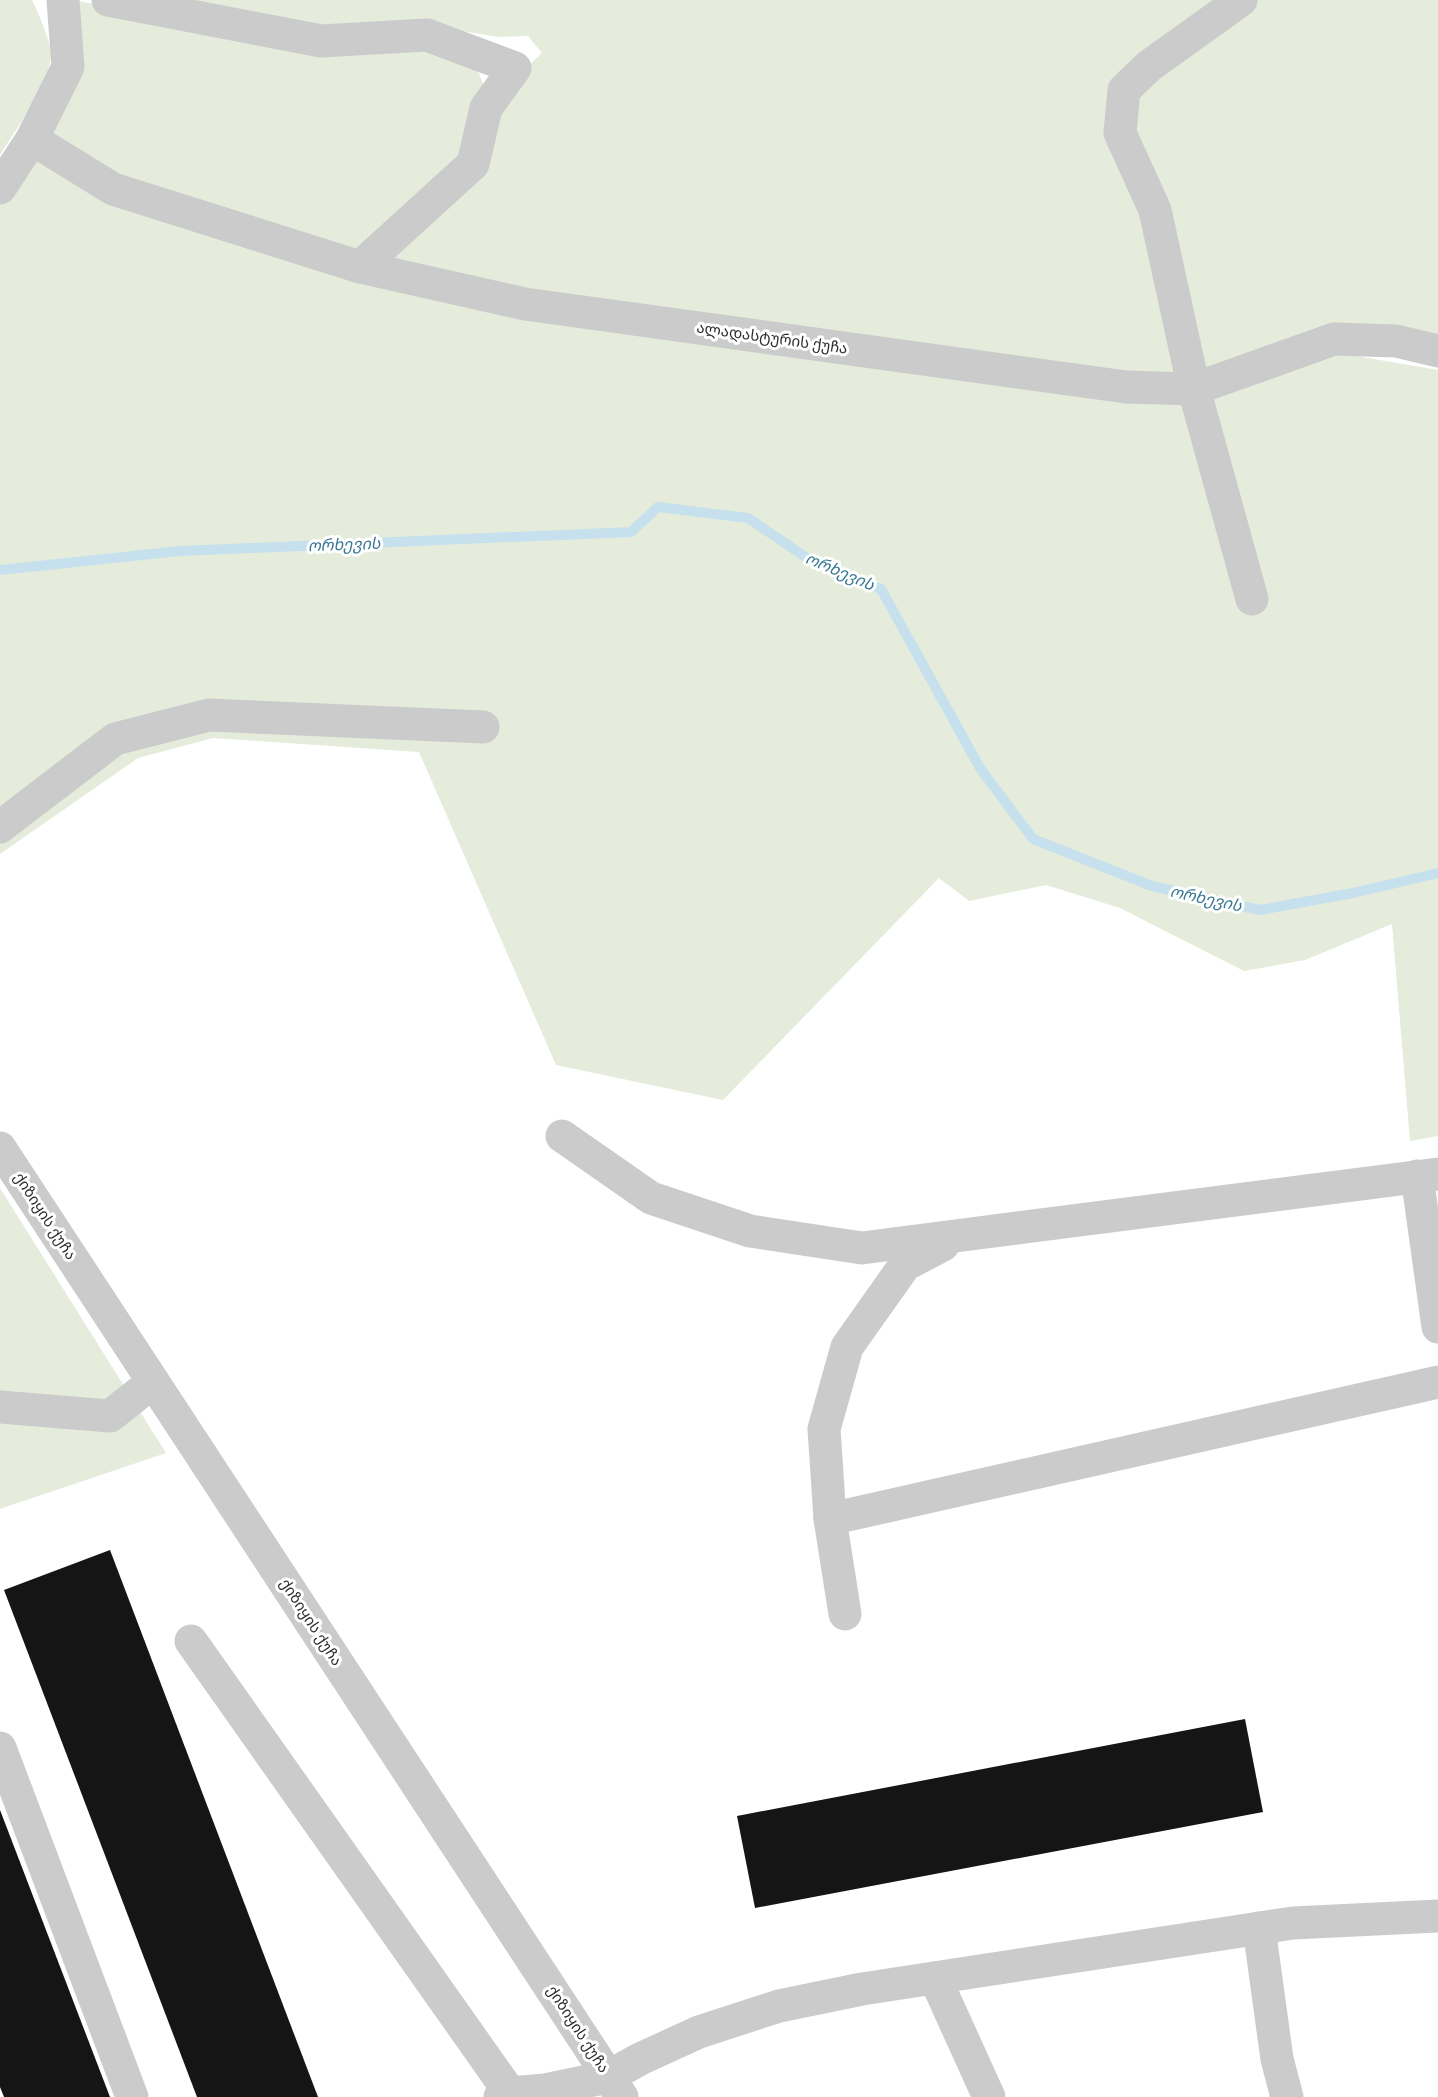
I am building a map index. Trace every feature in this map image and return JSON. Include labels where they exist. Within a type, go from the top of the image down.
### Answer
[{"type":"street","points":[[0,188],[32,139],[68,67],[63,0]]},
{"type":"street","points":[[108,0],[321,41],[427,35],[515,68],[486,108],[473,164],[360,267]]},
{"type":"street","points":[[1241,0],[1149,66],[1124,90],[1120,134],[1155,210],[1194,389],[1252,599]]},
{"type":"street","name":"ალადასტურის ქუჩა","points":[[32,139],[113,189],[360,267],[525,304],[1126,387],[1194,389],[1334,339],[1396,341],[1438,351]]},
{"type":"street","points":[[0,827],[115,739],[209,715],[483,727]]},
{"type":"street","points":[[562,1136],[651,1198],[750,1231],[862,1248],[1428,1175],[1438,1327]]},
{"type":"street","name":"ქიზიყის ქუჩა","points":[[0,1148],[615,2087]]},
{"type":"street","points":[[845,1614],[830,1519],[824,1429],[846,1347],[905,1265],[963,1235]]},
{"type":"street","points":[[0,1407],[110,1416],[153,1382]]},
{"type":"street","points":[[830,1519],[1438,1382]]},
{"type":"street","points":[[190,1641],[505,2095],[547,2094],[615,2087],[640,2060],[699,2032],[779,2006],[862,1989],[1293,1923],[1438,1916]]},
{"type":"street","points":[[0,1748],[132,2097]]},
{"type":"street","points":[[1259,1928],[1277,2059],[1287,2097]]},
{"type":"street","points":[[935,1978],[989,2097]]},
{"type":"green space","points":[[0,0],[32,0],[47,36],[51,57],[49,69],[38,94],[0,155]]},
{"type":"green space","points":[[73,0],[315,45],[430,43],[468,61],[479,73],[484,87],[467,162],[363,254],[134,192],[60,148],[48,122]]},
{"type":"green space","points":[[171,0],[1230,0],[1131,62],[1144,227],[1177,377],[1118,380],[374,264],[482,161],[490,111],[525,69],[542,53],[528,36],[499,37],[412,23],[312,27]]},
{"type":"green space","points":[[1250,0],[1438,0],[1438,341],[1203,372],[1137,135],[1133,108],[1139,92]]},
{"type":"green space","points":[[33,151],[367,277],[1207,392],[1339,353],[1438,370],[1438,1136],[1410,1141],[1392,924],[1305,960],[1244,971],[1120,908],[1046,885],[969,901],[939,878],[723,1100],[556,1065],[419,752],[213,738],[138,758],[0,854],[0,200]]},
{"type":"green space","points":[[0,1188],[166,1453],[0,1509]]},
{"type":"building","points":[[110,1550],[318,2097],[197,2097],[4,1590]]},
{"type":"building","points":[[1245,1719],[1263,1812],[755,1908],[737,1816]]},
{"type":"building","points":[[0,1810],[110,2097],[4,2097],[0,2087]]},
{"type":"waterway","name":"ორხევის","points":[[0,570],[180,551],[631,532],[658,507],[748,518],[810,560],[881,589],[980,768],[1033,839],[1152,886],[1260,910],[1353,893],[1438,873]]}]
